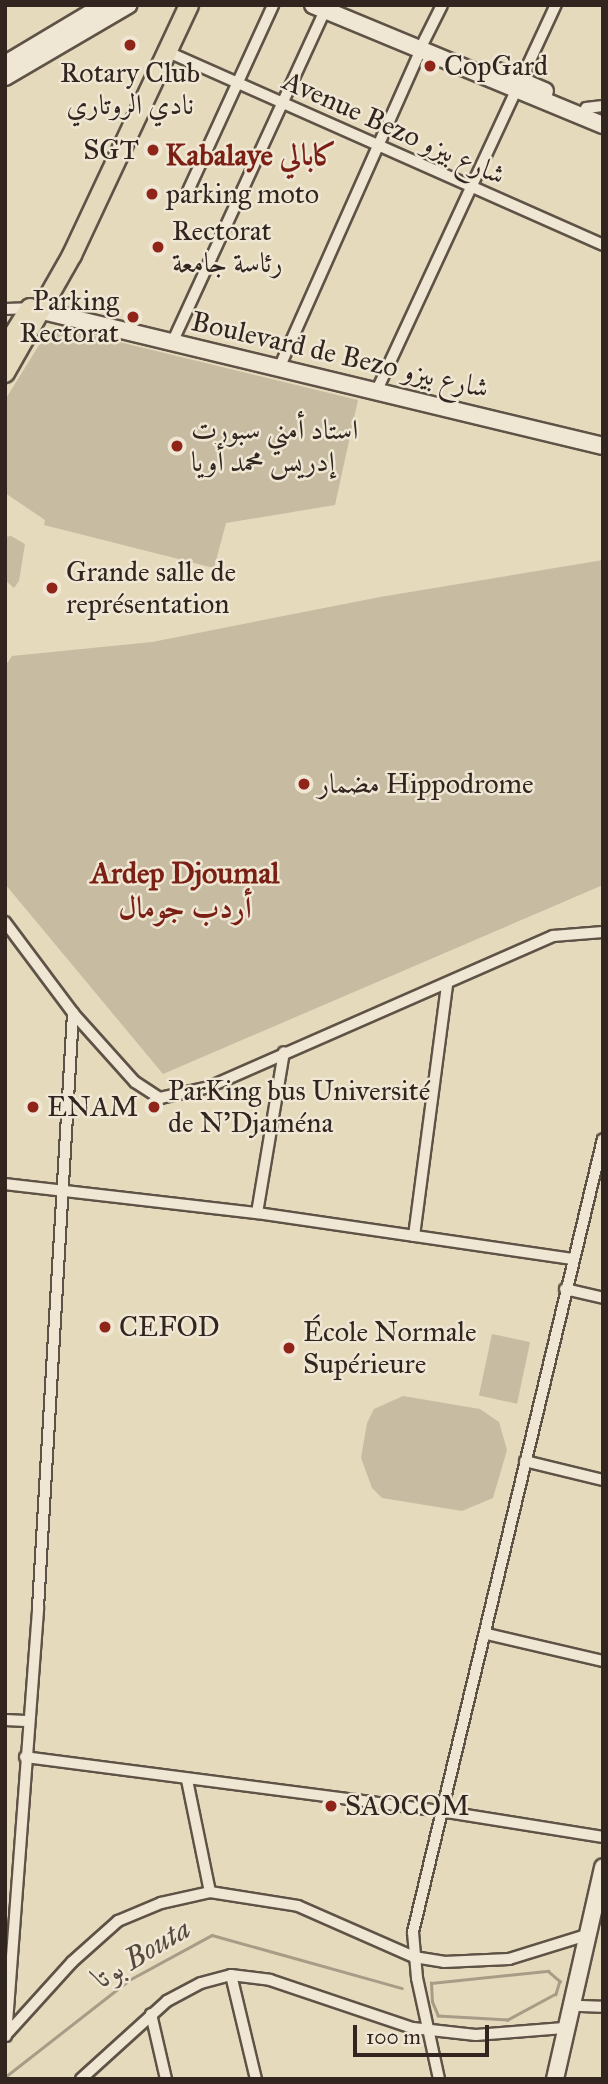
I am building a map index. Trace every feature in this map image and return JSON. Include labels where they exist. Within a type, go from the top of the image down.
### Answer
[{"type":"main road","points":[[5,373],[72,236],[176,5]]},
{"type":"main road","points":[[5,348],[36,309],[126,146],[189,5]]},
{"type":"street","points":[[5,64],[104,5]]},
{"type":"street","points":[[5,77],[128,5]]},
{"type":"street","points":[[188,191],[273,5]]},
{"type":"street","points":[[280,366],[442,5]]},
{"type":"street","points":[[377,390],[556,5]]},
{"type":"street","points":[[173,343],[284,104],[325,7],[517,85],[603,125]]},
{"type":"street","name":"Avenue Bezo شارع بيزو","points":[[168,52],[603,245]]},
{"type":"street","points":[[517,85],[594,107],[603,114]]},
{"type":"street","points":[[5,309],[36,309]]},
{"type":"street","name":"Boulevard de Bezo شارع بيزو","points":[[36,309],[603,446]]},
{"type":"street","points":[[5,922],[74,1013],[135,1082],[160,1098],[209,1087],[284,1052],[447,985],[553,936],[603,932]]},
{"type":"street","points":[[414,1236],[447,985]]},
{"type":"street","points":[[6,2036],[7,1972],[65,1191],[74,1013]]},
{"type":"street","points":[[257,1213],[284,1052]]},
{"type":"street","points":[[439,2079],[417,1979],[413,1932],[487,1634],[565,1289],[603,1139]]},
{"type":"street","points":[[5,1184],[257,1213],[573,1259]]},
{"type":"street","points":[[565,1289],[603,1298]]},
{"type":"street","points":[[525,1461],[603,1480]]},
{"type":"street","points":[[487,1634],[603,1661]]},
{"type":"street","points":[[5,1720],[26,1721]]},
{"type":"street","points":[[25,1757],[441,1811],[603,1838]]},
{"type":"street","points":[[187,1780],[210,1892]]},
{"type":"street","points":[[563,2079],[579,2006],[603,1867]]},
{"type":"street","points":[[6,2036],[72,1962],[118,1921],[161,1903],[210,1892],[298,1906],[414,1957],[444,1962],[509,1959],[591,1934]]},
{"type":"street","points":[[555,2079],[564,2028],[603,1902]]},
{"type":"street","points":[[81,2079],[150,2014],[201,1983],[231,1975],[270,1980],[368,2016],[428,2031],[513,2035],[564,2028]]},
{"type":"street","points":[[231,1975],[256,2079]]},
{"type":"street","points":[[579,2006],[603,2007]]},
{"type":"street","points":[[150,2014],[166,2079]]},
{"type":"shaded area","name":"استاد أمني سبورت إدريس محمد أويا","points":[[49,329],[74,331],[358,400],[335,505],[226,523],[214,568],[44,525],[45,520],[5,493],[5,400]]},
{"type":"shaded area","points":[[11,536],[25,544],[19,581],[14,588],[5,580],[5,537]]},
{"type":"shaded area","name":"مضمار Hippodrome","points":[[603,560],[603,885],[163,1074],[5,884],[5,666],[12,656],[152,642],[380,597]]},
{"type":"shaded area","points":[[492,1334],[530,1342],[517,1404],[479,1396]]},
{"type":"shaded area","points":[[403,1396],[480,1409],[499,1422],[507,1450],[493,1498],[462,1511],[382,1498],[372,1488],[361,1458],[367,1423],[374,1409]]},
{"type":"waterway","name":"بوتا Bouta","points":[[5,2077],[129,1980],[212,1935],[402,1988]]},
{"type":"waterway","name":"بوتا Bouta","points":[[548,1971],[560,1981],[556,1994],[508,2020],[438,2016],[432,2002],[431,1983],[548,1971]]},
{"type":"place","name":"Rotary Club نادي الروتاري","points":[[130,45]]},
{"type":"place","name":"CopGard","points":[[430,66]]},
{"type":"place","name":"SGT","points":[[153,150]]},
{"type":"place","name":"parking moto","points":[[152,194]]},
{"type":"place","name":"Rectorat رئاسة جامعة","points":[[158,247]]},
{"type":"place","name":"Parking Rectorat","points":[[133,317]]},
{"type":"place","name":"استاد أمني سبورت إدريس محمد أويا","points":[[177,446]]},
{"type":"place","name":"Grande salle de représentation","points":[[52,588]]},
{"type":"place","name":"مضمار Hippodrome","points":[[304,784]]},
{"type":"place","name":"ENAM","points":[[33,1107]]},
{"type":"place","name":"ParKing bus Université de N'Djaména","points":[[154,1107]]},
{"type":"place","name":"CEFOD","points":[[105,1327]]},
{"type":"place","name":"École Normale Supérieure","points":[[289,1348]]},
{"type":"place","name":"SAOCOM","points":[[331,1806]]},
{"type":"district","name":"Kabalaye كابالي","points":[[251,155]]},
{"type":"district","name":"Ardep Djoumal أردب جومال","points":[[185,890]]}]
